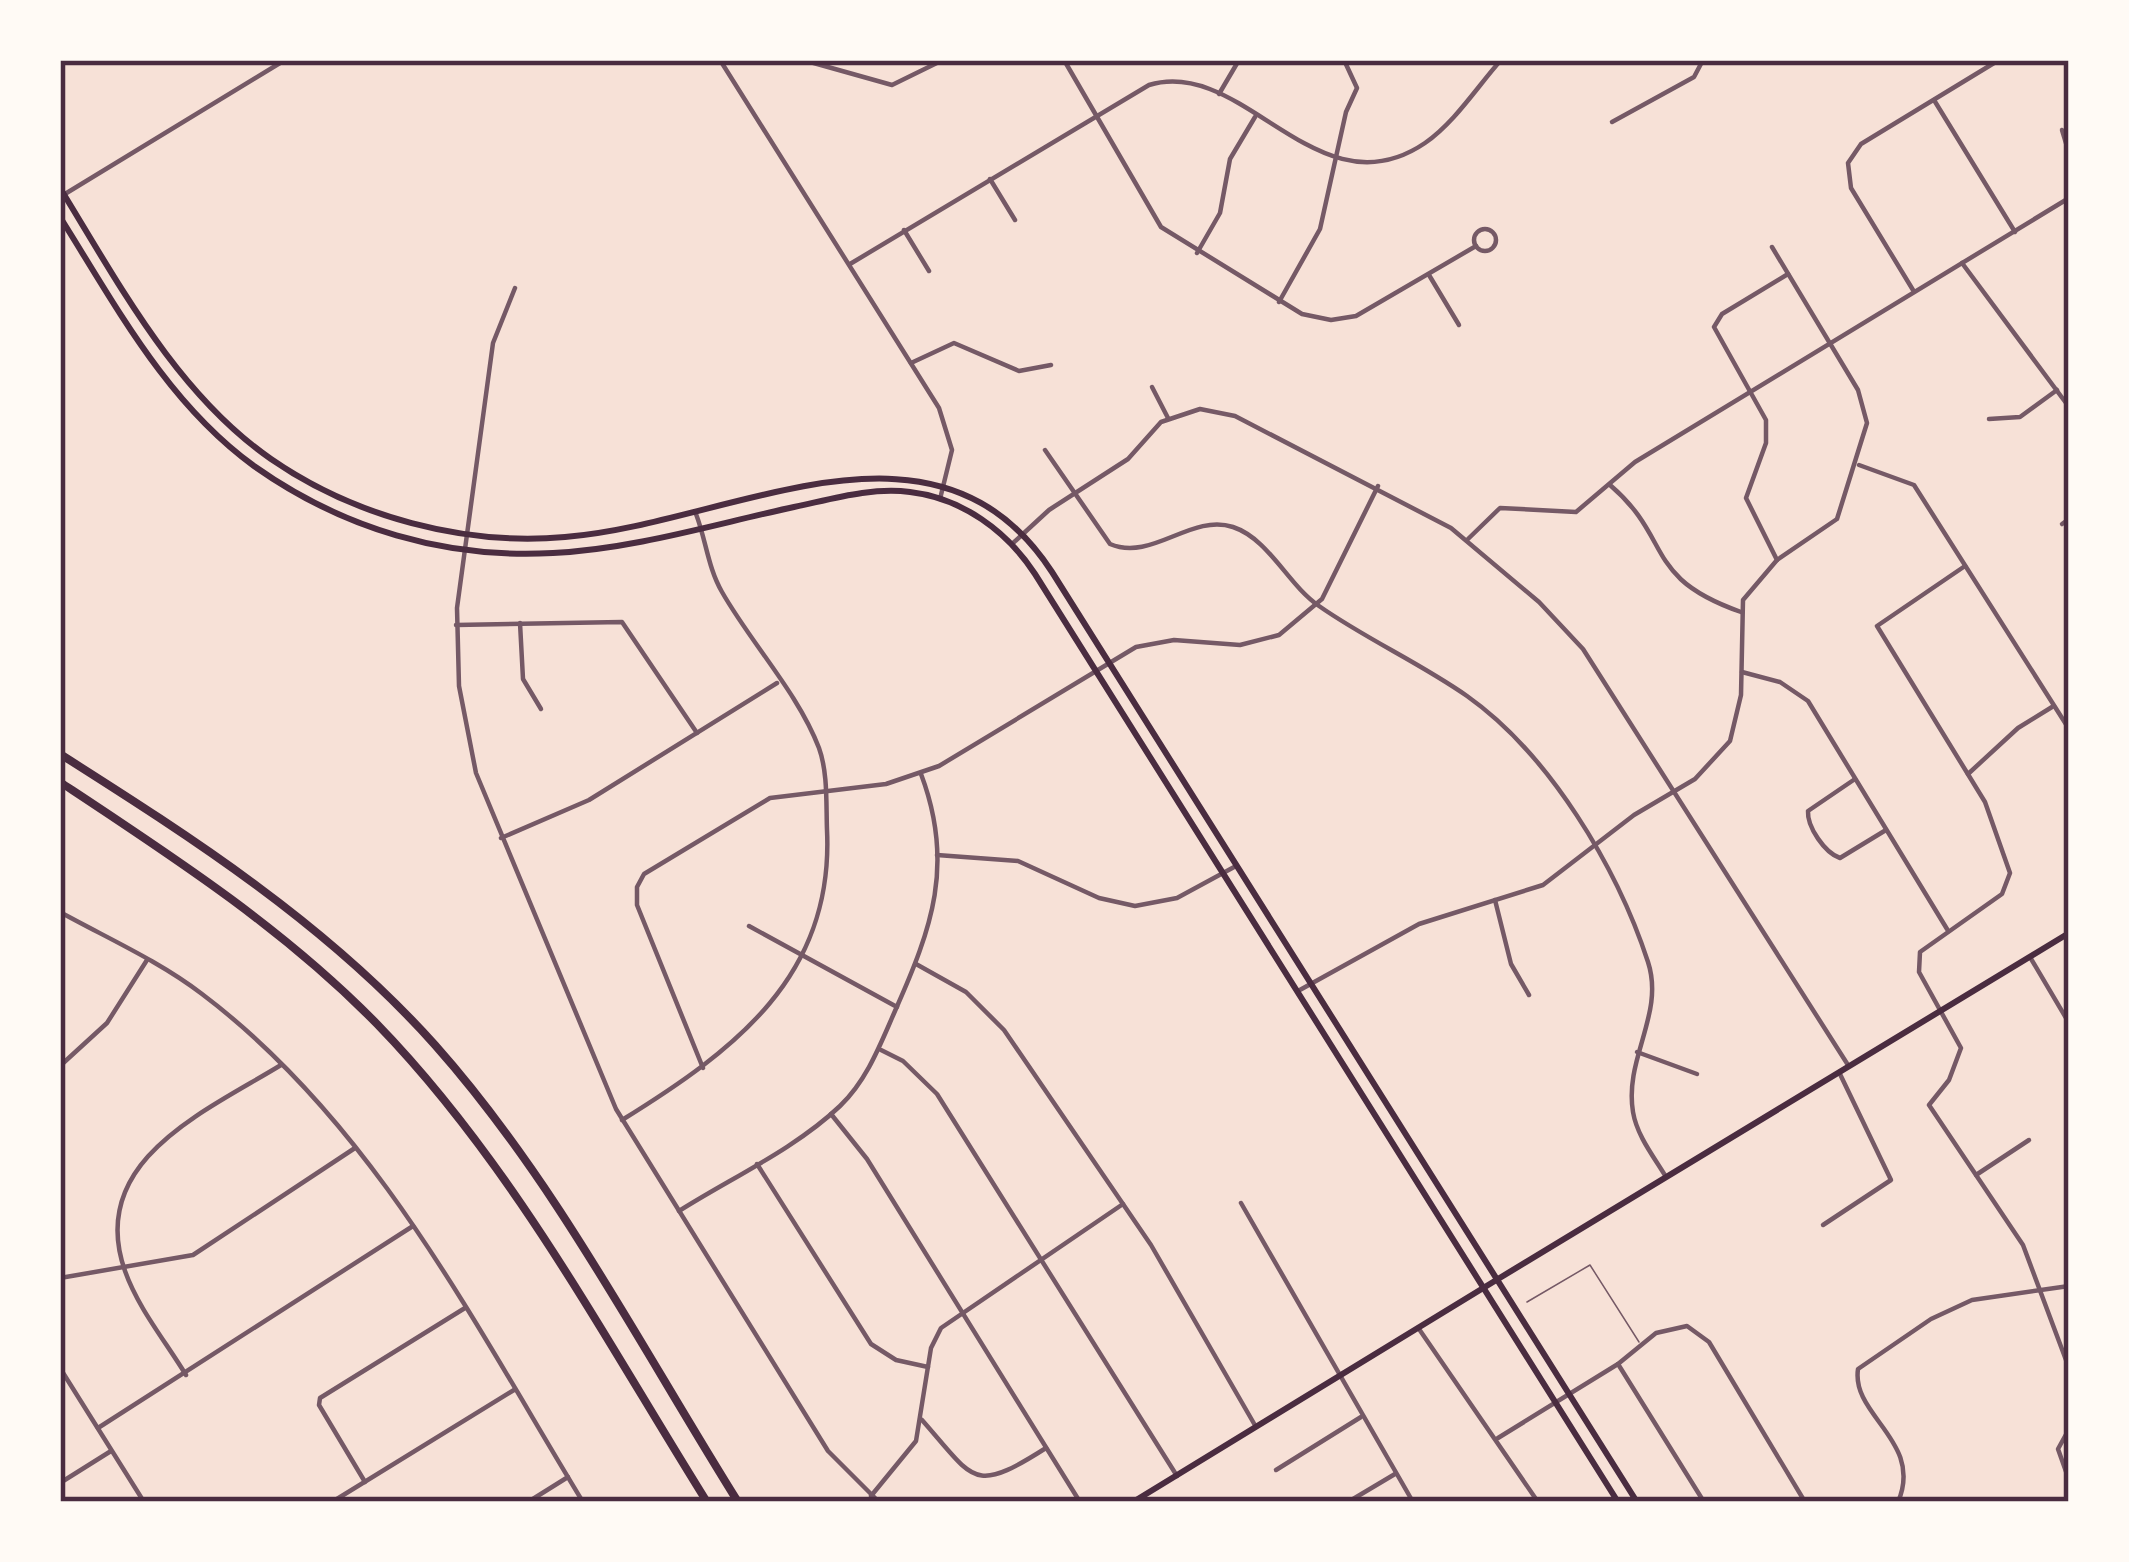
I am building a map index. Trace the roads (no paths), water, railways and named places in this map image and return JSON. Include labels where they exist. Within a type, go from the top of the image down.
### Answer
[{"type":"highway","points":[[60,754],[268,894],[371,980],[435,1045],[553,1205],[738,1502]]},
{"type":"highway","points":[[60,785],[176,859],[309,960],[438,1093],[519,1203],[706,1502]]},
{"type":"main road","points":[[61,193],[158,342],[233,429],[311,484],[394,518],[466,535],[570,537],[870,476],[946,484],[992,507],[1023,533],[1108,661],[1637,1502]]},
{"type":"main road","points":[[60,217],[148,356],[186,404],[237,453],[339,517],[394,537],[464,550],[566,553],[869,491],[940,499],[979,517],[1012,544],[1096,670],[1618,1502]]},
{"type":"main road","points":[[1133,1502],[2069,933]]},
{"type":"street","points":[[61,193],[286,60]]},
{"type":"street","points":[[721,60],[948,429],[951,461],[940,499]]},
{"type":"street","points":[[803,60],[892,85],[943,60]]},
{"type":"street","points":[[1064,60],[1150,214],[1197,253],[1315,319],[1348,319],[1476,246]]},
{"type":"street","points":[[1219,94],[1239,60]]},
{"type":"street","points":[[1279,302],[1318,235],[1357,88],[1344,60]]},
{"type":"street","points":[[850,264],[1097,114],[1166,81],[1193,83],[1219,94],[1310,148],[1336,157],[1375,159],[1417,148],[1444,126],[1500,60]]},
{"type":"street","points":[[1612,122],[1694,76],[1703,60]]},
{"type":"street","points":[[1915,292],[1852,188],[1847,169],[1861,144],[1999,60]]},
{"type":"street","points":[[1934,100],[2015,232]]},
{"type":"street","points":[[1197,253],[1222,207],[1230,158],[1255,116]]},
{"type":"street","points":[[2062,130],[2069,153]]},
{"type":"street","points":[[990,179],[1015,220]]},
{"type":"street","points":[[1468,539],[1500,508],[1568,514],[1591,505],[1635,462],[2069,198]]},
{"type":"street","points":[[904,230],[929,271]]},
{"type":"street","points":[[1298,991],[1407,929],[1544,885],[1676,792],[1718,759],[1730,741],[1742,672],[1742,612],[1750,586],[1777,560],[1837,519],[1866,430],[1864,405],[1772,247]]},
{"type":"street","points":[[1962,263],[2069,407]]},
{"type":"street","points":[[1777,560],[1746,506],[1748,483],[1767,436],[1766,420],[1714,324],[1788,274]]},
{"type":"street","points":[[1429,275],[1459,325]]},
{"type":"street","points":[[515,288],[493,343],[464,550],[456,625],[466,732],[500,838],[622,1120],[828,1451],[878,1502]]},
{"type":"street","points":[[911,363],[954,344],[1019,371],[1051,365]]},
{"type":"street","points":[[1152,387],[1168,418]]},
{"type":"street","points":[[1989,419],[2020,417],[2056,390]]},
{"type":"street","points":[[1012,544],[1128,459],[1168,418],[1200,409],[1226,413],[1378,486],[1468,539],[1583,649],[1848,1066]]},
{"type":"street","points":[[1045,450],[1100,536],[1124,549],[1212,525],[1236,528],[1318,606],[1492,715],[1554,780],[1639,938],[1656,989],[1637,1052],[1633,1111],[1666,1177]]},
{"type":"street","points":[[1857,464],[1914,484],[2069,729]]},
{"type":"street","points":[[1610,485],[1644,524],[1675,578],[1742,612]]},
{"type":"street","points":[[704,1068],[637,905],[639,880],[761,802],[874,786],[921,774],[966,752],[1108,661],[1165,640],[1261,642],[1289,630],[1318,606],[1378,486]]},
{"type":"street","points":[[622,1120],[704,1068],[753,1024],[801,957],[826,892],[825,790],[818,745],[718,584],[696,513]]},
{"type":"street","points":[[2062,524],[2069,519]]},
{"type":"street","points":[[1965,566],[1877,626],[1994,820],[2010,880],[2002,894],[1927,942],[1917,962],[1960,1048],[1949,1080],[1929,1106],[2023,1246],[2069,1368]]},
{"type":"street","points":[[456,625],[622,622],[697,734]]},
{"type":"street","points":[[520,623],[523,679],[541,709]]},
{"type":"street","points":[[1742,672],[1780,682],[1808,700],[1946,929]]},
{"type":"street","points":[[500,838],[590,800],[779,682]]},
{"type":"street","points":[[1968,774],[2018,728],[2054,706]]},
{"type":"street","points":[[679,1211],[830,1114],[855,1090],[879,1049],[934,913],[934,815],[921,774]]},
{"type":"street","points":[[1855,779],[1808,811],[1808,820],[1831,855],[1840,858],[1886,830]]},
{"type":"street","points":[[937,855],[1018,861],[1099,898],[1136,906],[1177,898],[1237,865]]},
{"type":"street","points":[[1495,900],[1511,964],[1529,995]]},
{"type":"street","points":[[60,912],[209,999],[281,1065],[356,1148],[413,1226],[583,1502]]},
{"type":"street","points":[[749,926],[897,1007]]},
{"type":"street","points":[[2030,957],[2069,1022]]},
{"type":"street","points":[[60,1066],[113,1016],[147,960]]},
{"type":"street","points":[[916,964],[957,986],[996,1021],[1123,1204],[1256,1427]]},
{"type":"street","points":[[879,1049],[903,1061],[937,1094],[1177,1475]]},
{"type":"street","points":[[1637,1052],[1697,1074]]},
{"type":"street","points":[[186,1375],[124,1268],[122,1207],[145,1156],[174,1130],[281,1065]]},
{"type":"street","points":[[1823,1225],[1888,1184],[1892,1174],[1838,1072]]},
{"type":"street","points":[[830,1114],[867,1159],[1080,1502]]},
{"type":"street","points":[[1976,1175],[2029,1140]]},
{"type":"street","points":[[60,1278],[202,1252],[271,1200],[356,1148]]},
{"type":"street","points":[[60,1160],[60,1181]]},
{"type":"street","points":[[756,1162],[871,1344],[896,1360],[928,1367]]},
{"type":"street","points":[[1241,1203],[1413,1502]]},
{"type":"street","points":[[872,1496],[910,1451],[922,1420],[937,1333],[1123,1204]]},
{"type":"street","points":[[98,1428],[413,1226]]},
{"type":"street","points":[[1898,1502],[1903,1461],[1864,1394],[1858,1369],[1955,1307],[2069,1286]]},
{"type":"street","points":[[365,1482],[319,1406],[320,1397],[465,1308]]},
{"type":"street","points":[[1498,1438],[1674,1325],[1704,1335],[1805,1502]]},
{"type":"street","points":[[1418,1328],[1538,1502]]},
{"type":"street","points":[[2061,1345],[2069,1341]]},
{"type":"street","points":[[1618,1364],[1704,1502]]},
{"type":"street","points":[[60,1368],[144,1502]]},
{"type":"street","points":[[332,1502],[514,1390]]},
{"type":"street","points":[[1276,1470],[1361,1417]]},
{"type":"street","points":[[922,1420],[965,1469],[982,1478],[1001,1476],[1046,1448]]},
{"type":"street","points":[[2069,1429],[2058,1449],[2069,1480]]},
{"type":"street","points":[[60,1483],[112,1451]]},
{"type":"street","points":[[1348,1502],[1395,1473]]},
{"type":"street","points":[[529,1502],[568,1478]]},
{"type":"lane","points":[[1527,1302],[1592,1266],[1641,1345]]}]
